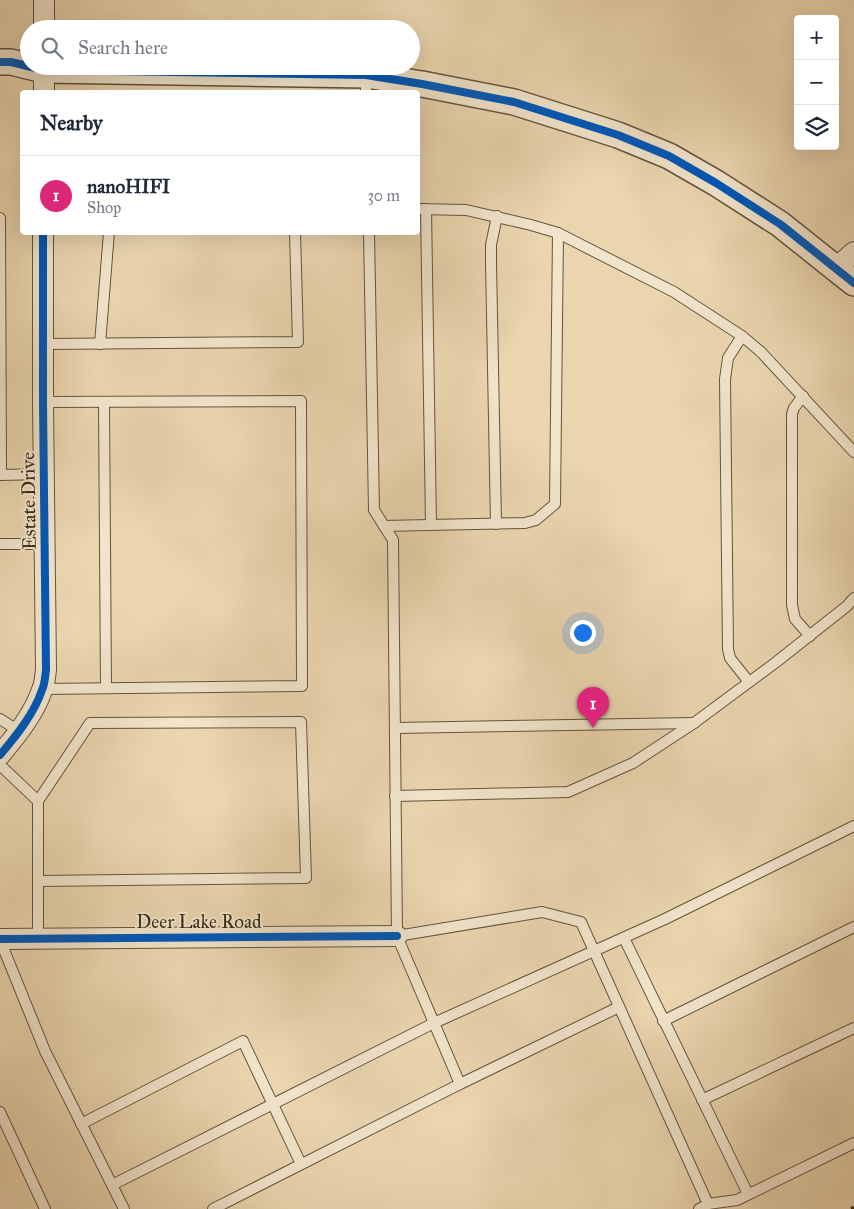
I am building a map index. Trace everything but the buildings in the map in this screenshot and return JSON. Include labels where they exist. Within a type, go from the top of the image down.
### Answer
[{"type":"street","points":[[44,0],[44,20]]},
{"type":"street","points":[[0,62],[11,62],[20,66]]},
{"type":"street","points":[[0,79],[44,76],[422,84],[514,102],[618,135],[669,156],[716,183],[848,268]]},
{"type":"street","name":"Estate Drive","points":[[0,755],[30,714],[43,689],[46,670],[43,402],[44,235]]},
{"type":"street","name":"Deer Lake Road","points":[[0,939],[397,936]]},
{"type":"lane","points":[[431,525],[422,209],[466,210],[497,216],[558,233],[674,292],[742,336],[761,352],[854,452]]},
{"type":"lane","points":[[496,524],[491,245],[497,216]]},
{"type":"lane","points":[[0,218],[0,475],[44,474]]},
{"type":"lane","points":[[384,526],[526,523],[536,520],[555,504],[558,233]]},
{"type":"lane","points":[[100,344],[109,235]]},
{"type":"lane","points":[[43,344],[298,342],[294,235]]},
{"type":"lane","points":[[369,235],[374,510],[392,540],[397,936],[460,1084]]},
{"type":"lane","points":[[742,336],[728,358],[725,379],[728,649],[730,658],[749,682]]},
{"type":"lane","points":[[802,396],[792,414],[792,605],[796,619],[810,636]]},
{"type":"lane","points":[[43,402],[301,401],[302,686],[43,689]]},
{"type":"lane","points":[[104,402],[106,688]]},
{"type":"lane","points":[[0,544],[44,544]]},
{"type":"lane","points":[[396,796],[568,792],[633,763],[694,723],[810,636],[854,598]]},
{"type":"lane","points":[[0,719],[19,731]]},
{"type":"lane","points":[[38,881],[306,878],[301,722],[90,723],[38,800],[38,881],[38,938]]},
{"type":"lane","points":[[395,728],[694,723]]},
{"type":"lane","points":[[0,764],[38,800]]},
{"type":"lane","points":[[112,1185],[434,1023],[624,938],[854,826]]},
{"type":"lane","points":[[397,936],[542,912],[581,922],[620,1007],[704,1207],[737,1200],[854,1143]]},
{"type":"lane","points":[[663,1021],[854,927]]},
{"type":"lane","points":[[624,938],[748,1194]]},
{"type":"lane","points":[[0,939],[45,1051],[124,1209]]},
{"type":"lane","points":[[213,1209],[460,1084],[620,1007]]},
{"type":"lane","points":[[702,1100],[854,1028]]},
{"type":"lane","points":[[81,1124],[243,1041],[301,1164]]},
{"type":"lane","points":[[0,1112],[45,1209]]},
{"type":"lane","points":[[0,1136],[11,1136]]},
{"type":"cycle path","points":[[0,62],[20,64]]},
{"type":"cycle path","points":[[366,75],[514,102],[618,135],[669,156],[716,183],[780,224],[854,283]]},
{"type":"cycle path","points":[[0,755],[18,732],[39,699],[46,670],[43,235]]},
{"type":"cycle path","points":[[0,939],[397,936]]},
{"type":"place","name":"nanoHIFI","points":[[593,728]]}]
